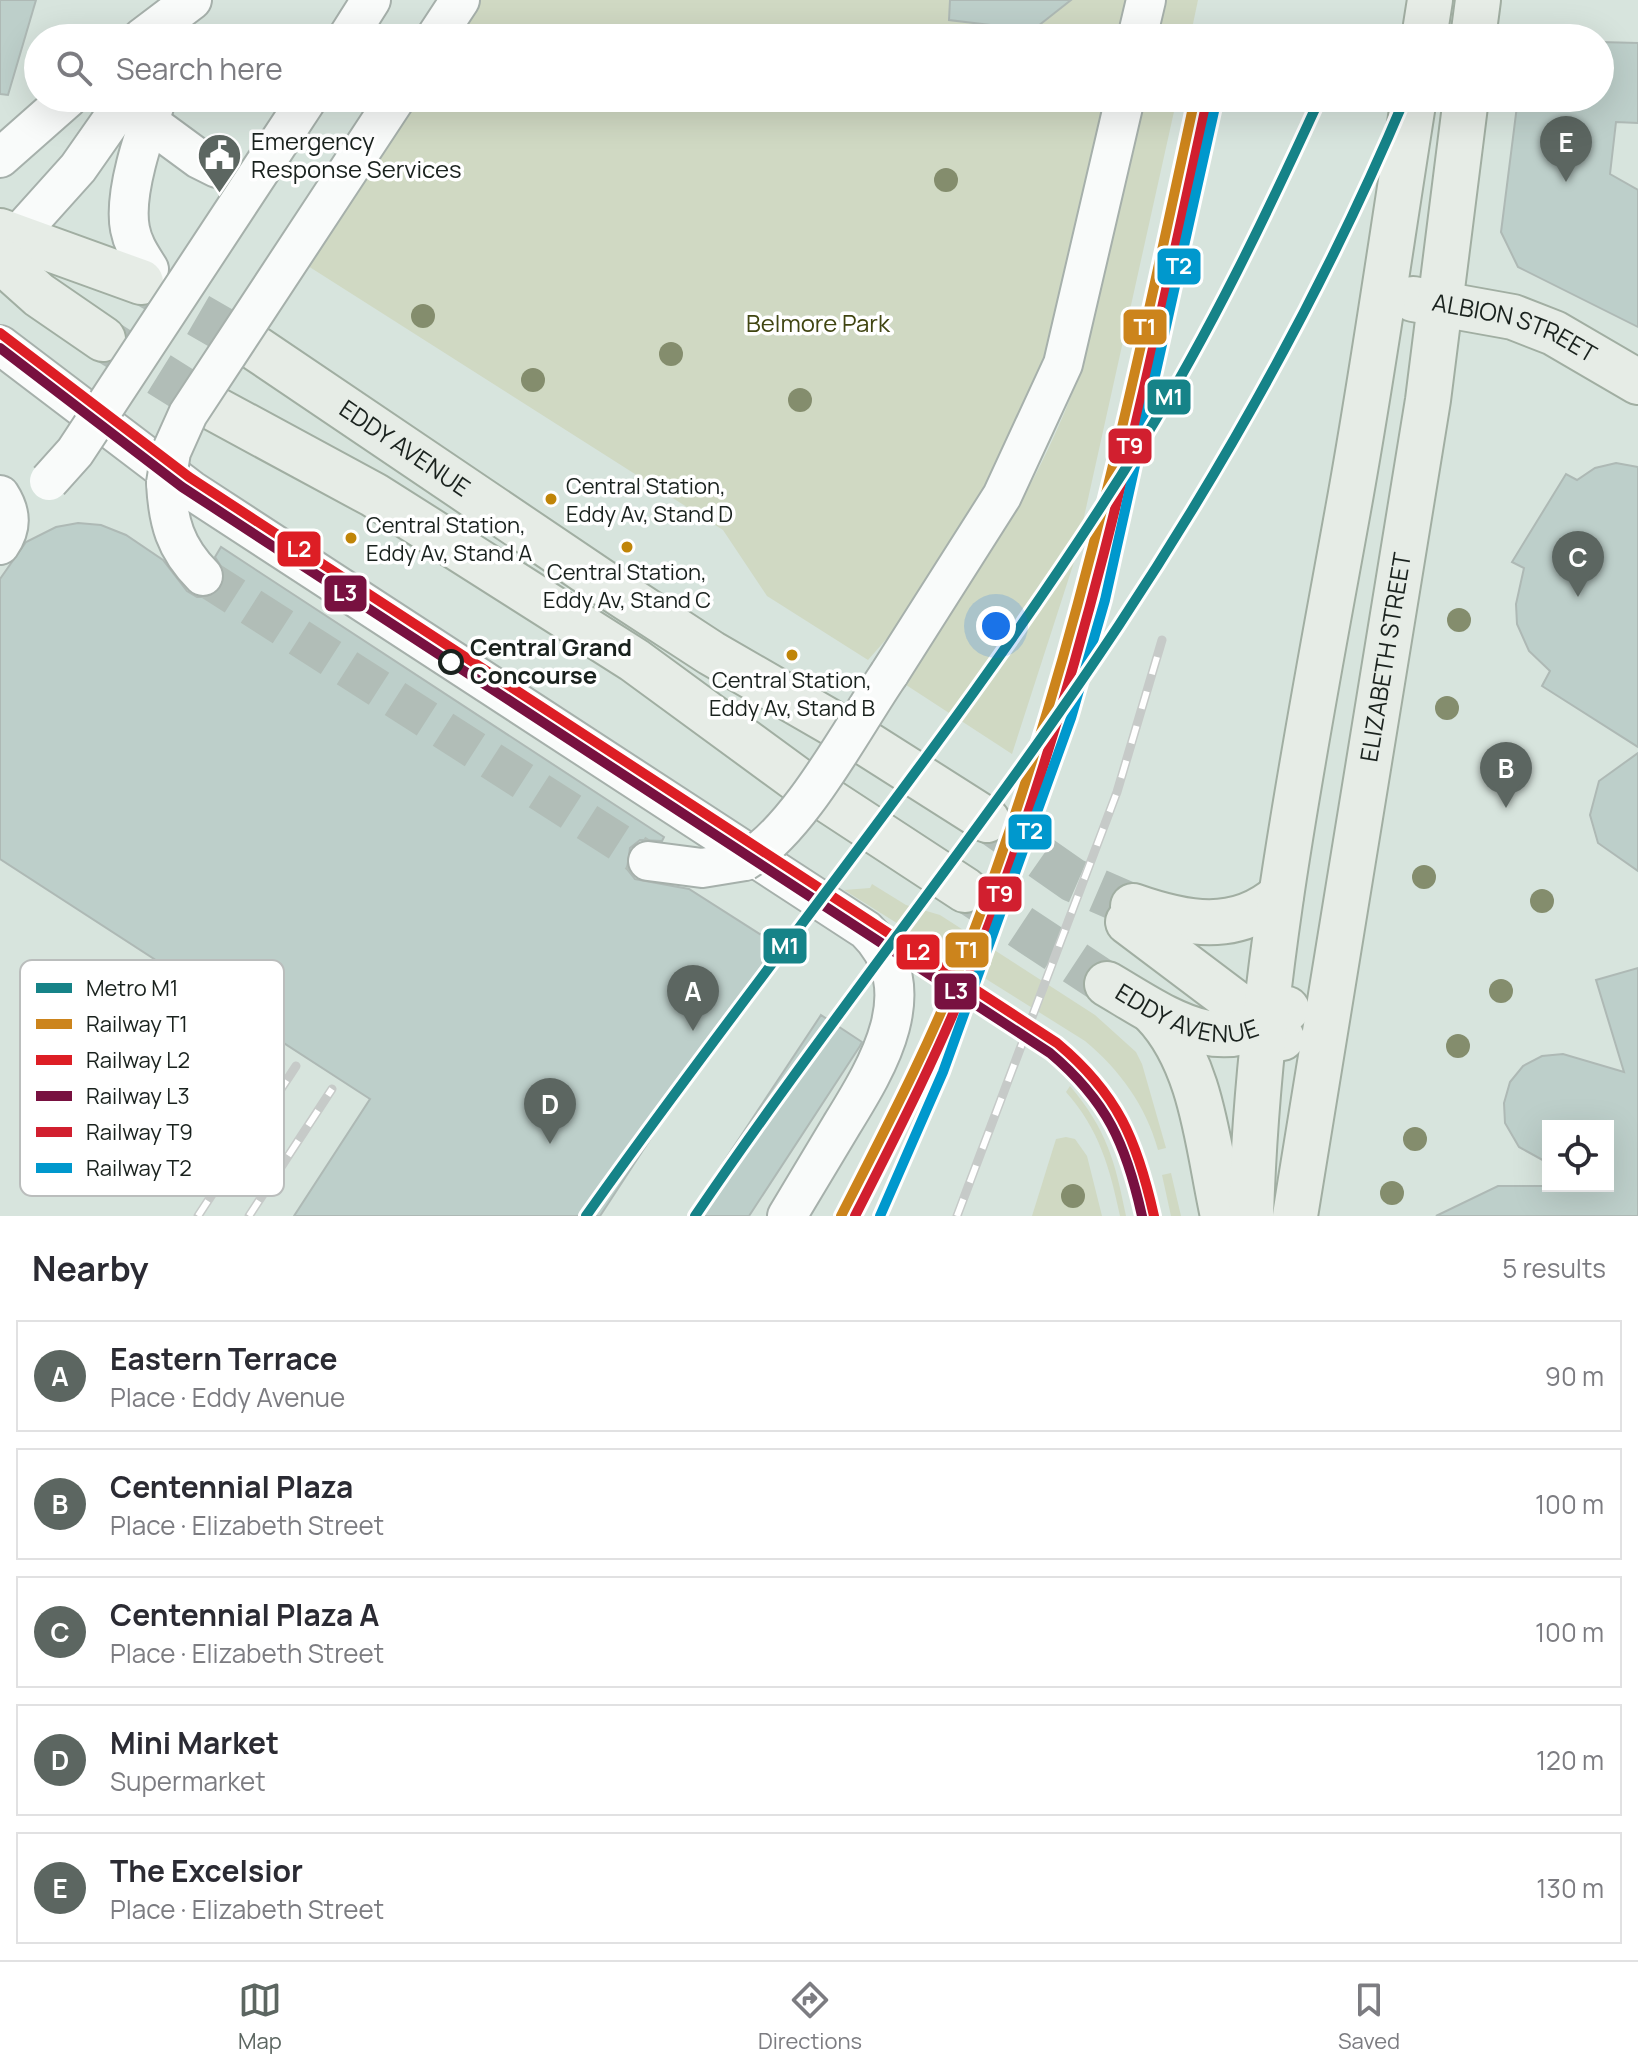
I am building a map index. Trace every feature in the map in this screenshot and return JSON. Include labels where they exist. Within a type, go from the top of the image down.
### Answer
[{"type":"main road","points":[[1426,24],[1430,0]]},
{"type":"main road","points":[[1475,24],[1478,0]]},
{"type":"main road","points":[[1251,1216],[1266,1024],[1281,895],[1412,112]]},
{"type":"main road","name":"ELIZABETH STREET","points":[[1295,1216],[1343,901],[1406,541],[1441,303],[1464,112]]},
{"type":"main road","points":[[4,245],[145,276]]},
{"type":"main road","points":[[4,245],[39,295],[103,339]]},
{"type":"main road","name":"ALBION STREET","points":[[1383,295],[1513,317],[1554,333],[1638,382]]},
{"type":"main road","name":"EDDY AVENUE","points":[[257,349],[711,653],[850,734],[987,820]]},
{"type":"main road","points":[[215,409],[374,495],[608,643],[812,790],[965,890]]},
{"type":"main road","points":[[1281,895],[1263,908],[1221,923],[1182,922],[1130,914],[1290,1046],[1307,1068],[1311,1088],[1310,1117]]},
{"type":"main road","name":"EDDY AVENUE","points":[[1107,984],[1188,1029],[1214,1035],[1244,1032],[1266,1024],[1299,997],[1343,901]]},
{"type":"main road","points":[[1151,1010],[1173,1036],[1185,1061],[1223,1216]]},
{"type":"street","points":[[161,24],[194,0]]},
{"type":"street","points":[[178,24],[194,0]]},
{"type":"street","points":[[185,24],[194,0]]},
{"type":"street","points":[[356,24],[371,0]]},
{"type":"street","points":[[444,24],[460,0]]},
{"type":"street","points":[[1140,24],[1146,0]]},
{"type":"street","points":[[0,158],[52,112]]},
{"type":"street","points":[[4,245],[128,112]]},
{"type":"street","points":[[135,112],[129,226],[145,276]]},
{"type":"street","points":[[144,112],[199,159],[217,168]]},
{"type":"street","points":[[0,545],[10,521],[4,501],[49,481],[75,452],[299,112]]},
{"type":"street","points":[[203,576],[180,550],[167,511],[166,483],[178,432],[387,112]]},
{"type":"street","points":[[648,861],[702,868],[745,861],[762,851],[790,823],[1002,496],[1052,393],[1075,324],[1122,112]]},
{"type":"street","points":[[0,345],[191,490],[866,930],[878,941],[893,987],[891,1032],[873,1073],[787,1216]]},
{"type":"green space","points":[[481,0],[1128,0],[1123,24],[465,24]]},
{"type":"green space","points":[[1160,0],[1198,0],[1193,24],[1155,24]]},
{"type":"green space","name":"Belmore Park","points":[[408,112],[1103,112],[1054,331],[1038,383],[991,490],[925,595],[868,660],[767,596],[723,530],[308,266]]},
{"type":"green space","points":[[1137,112],[1174,112],[1074,562],[1012,754],[900,681],[978,572],[1022,499],[1061,421],[1089,339]]},
{"type":"green space","points":[[872,884],[906,905],[940,915],[1095,1015],[1136,1052],[1166,1148],[1158,1150],[1146,1118],[1130,1090],[1085,1041],[844,890],[870,888]]},
{"type":"green space","points":[[1070,1086],[1093,1117],[1108,1147],[1126,1216],[1120,1216],[1107,1165],[1095,1135],[1066,1092]]},
{"type":"green space","points":[[1056,1139],[1075,1139],[1087,1156],[1102,1216],[1032,1216]]},
{"type":"green space","points":[[1171,1173],[1181,1216],[1171,1216],[1162,1175]]},
{"type":"building","points":[[0,0],[36,0],[29,24],[24,24],[24,41],[8,95],[0,94]]},
{"type":"building","points":[[950,0],[1071,0],[1041,24],[983,24],[949,20]]},
{"type":"building","points":[[1614,42],[1638,43],[1638,123],[1616,122],[1610,174],[1638,190],[1638,327],[1518,267],[1501,232],[1516,112],[1614,112]]},
{"type":"building","points":[[1616,463],[1638,467],[1638,747],[1542,686],[1550,671],[1529,651],[1517,624],[1516,604],[1524,568],[1512,562],[1566,474],[1577,480],[1595,468]]},
{"type":"building","points":[[78,523],[101,525],[126,535],[163,560],[187,591],[197,597],[208,597],[224,583],[224,571],[215,557],[221,547],[664,837],[662,841],[640,840],[630,848],[627,869],[635,879],[689,889],[777,945],[600,1216],[294,1216],[370,1099],[284,1043],[284,960],[156,960],[0,859],[0,579],[26,542],[56,527]]},
{"type":"building","points":[[1638,753],[1638,871],[1598,843],[1590,815],[1599,781]]},
{"type":"building","points":[[1638,968],[1638,1216],[1436,1216],[1498,1186],[1542,1186],[1542,1192],[1614,1192],[1614,1120],[1542,1120],[1542,1160],[1519,1147],[1505,1123],[1504,1103],[1510,1082],[1523,1066],[1542,1056],[1563,1054],[1624,1072],[1596,980]]},
{"type":"building","points":[[821,1015],[862,1042],[749,1216],[688,1216]]},
{"type":"tunnel","points":[[141,282],[257,349]]},
{"type":"tunnel","points":[[103,339],[215,409]]},
{"type":"tunnel","points":[[203,576],[648,861]]},
{"type":"tunnel","points":[[987,820],[1073,880],[1133,906]]},
{"type":"tunnel","points":[[965,890],[1107,984]]},
{"type":"railway","points":[[957,1216],[1117,792],[1162,640]]},
{"type":"railway","points":[[284,1084],[296,1066]]},
{"type":"railway","points":[[284,1162],[332,1089]]},
{"type":"railway","points":[[198,1216],[211,1196]]},
{"type":"railway","points":[[249,1216],[262,1196]]},
{"type":"metro line","name":"M1","points":[[586,1216],[942,736],[1079,540],[1144,439],[1192,356],[1259,228],[1313,112]]},
{"type":"metro line","name":"M1","points":[[695,1216],[1068,700],[1160,562],[1274,368],[1343,235],[1399,112]]},
{"type":"rail line","name":"T1","points":[[841,1216],[939,1017],[1005,845],[1039,740],[1098,528],[1192,112]]},
{"type":"rail line","name":"T9","points":[[855,1216],[920,1086],[964,987],[1016,849],[1050,744],[1081,638],[1136,424],[1205,112]]},
{"type":"rail line","name":"T2","points":[[880,1216],[943,1072],[1071,718],[1105,600],[1214,112]]},
{"type":"rail line","name":"L2","points":[[0,333],[189,477],[1057,1043],[1096,1081],[1122,1120],[1140,1164],[1154,1216]]},
{"type":"rail line","name":"L3","points":[[0,348],[182,487],[1050,1053],[1086,1089],[1111,1126],[1129,1167],[1142,1216]]},
{"type":"place","name":"The Excelsior","points":[[1566,182]]},
{"type":"place","name":"Emergency Response Services","points":[[220,195]]},
{"type":"place","name":"Central Station, Eddy Av, Stand D","points":[[551,499]]},
{"type":"place","name":"Central Station, Eddy Av, Stand A","points":[[351,538]]},
{"type":"place","name":"Central Station, Eddy Av, Stand C","points":[[627,547]]},
{"type":"place","name":"Centennial Plaza A","points":[[1578,597]]},
{"type":"place","name":"Central Station, Eddy Av, Stand B","points":[[792,655]]},
{"type":"place","name":"Central Grand Concourse","points":[[451,662]]},
{"type":"place","name":"Centennial Plaza","points":[[1506,808]]},
{"type":"place","name":"Eastern Terrace","points":[[693,1031]]},
{"type":"place","name":"Mini Market","points":[[550,1144]]}]
